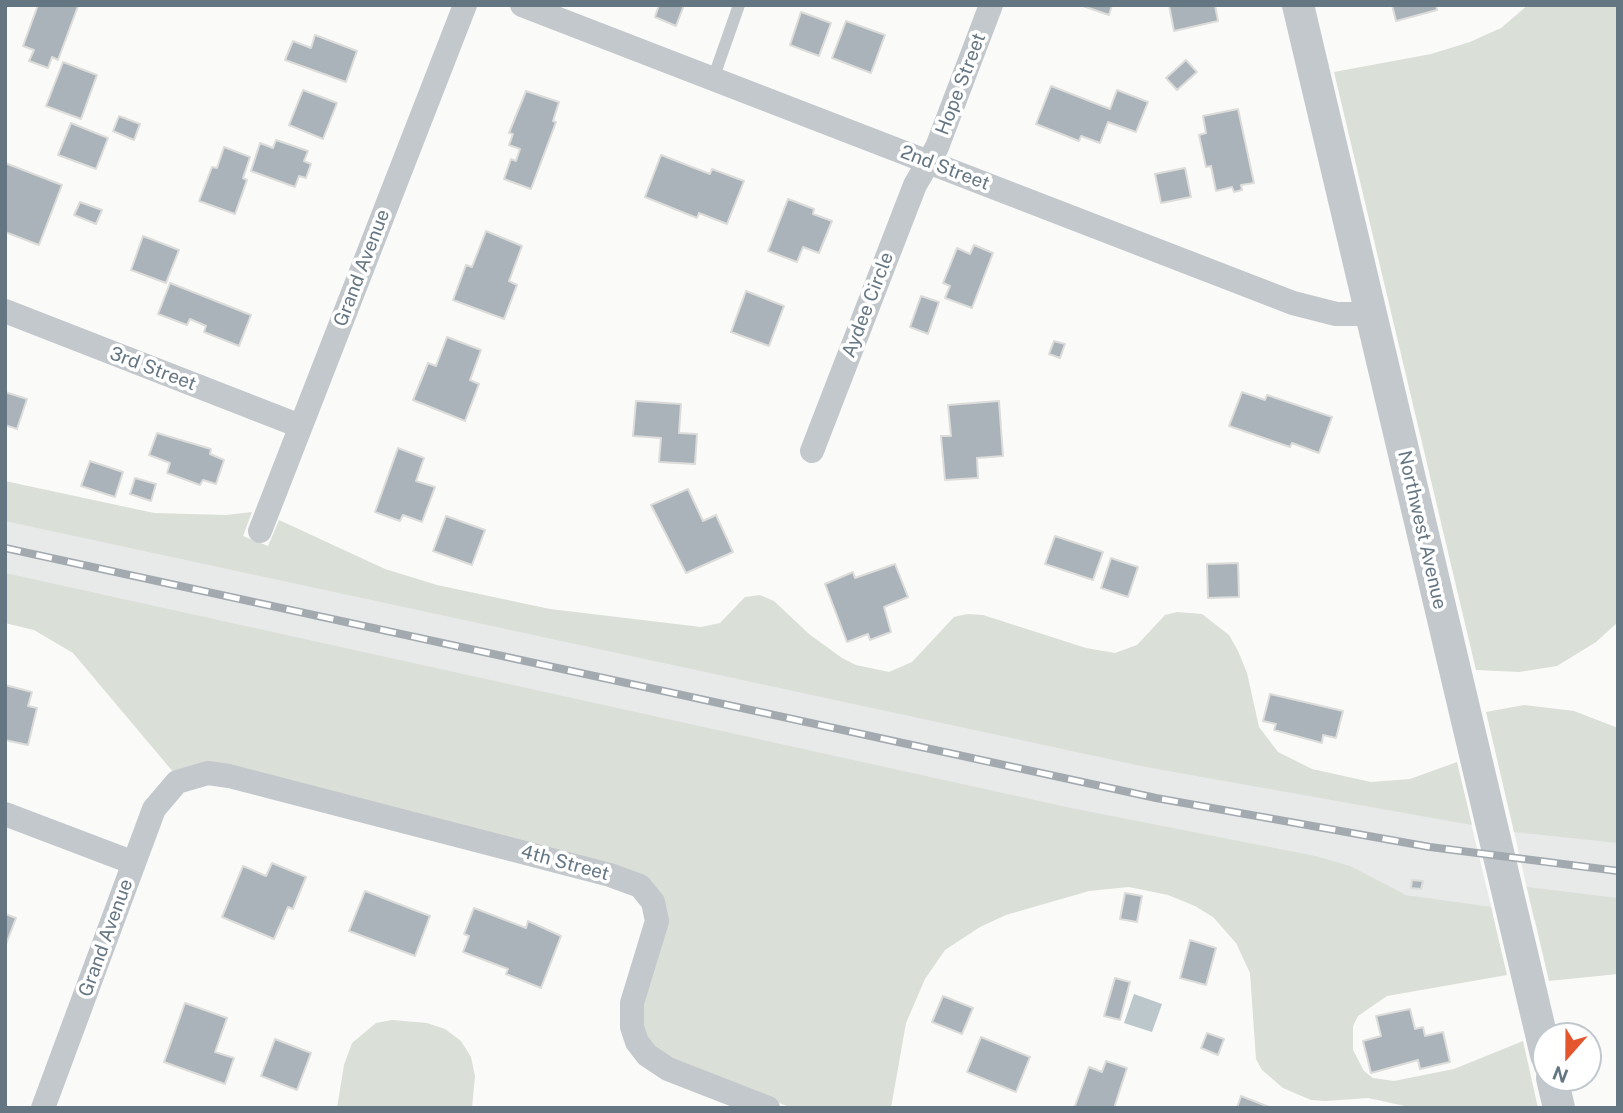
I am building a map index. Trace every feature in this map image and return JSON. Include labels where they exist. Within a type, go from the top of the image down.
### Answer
[{"type":"street","name":"Grand Avenue","points":[[260,531],[465,5]]},
{"type":"street","name":"2nd Street","points":[[522,5],[1293,303],[1336,314],[1371,314]]},
{"type":"street","name":"Hope Street","points":[[929,162],[991,5]]},
{"type":"street","name":"Northwest Avenue","points":[[1298,5],[1538,1022]]},
{"type":"street","name":"Aydee Circle","points":[[812,451],[915,185],[929,162]]},
{"type":"street","name":"3rd Street","points":[[5,311],[300,426]]},
{"type":"street","name":"4th Street","points":[[184,779],[208,773],[229,776],[610,875],[640,886],[653,902],[657,921],[631,1010],[632,1027],[641,1048],[668,1069],[768,1108]]},
{"type":"street","name":"Grand Avenue","points":[[43,1108],[158,803],[171,787],[184,779]]},
{"type":"street","points":[[5,814],[134,863]]},
{"type":"lane","points":[[713,79],[739,5]]},
{"type":"shaded area","points":[[1528,5],[1618,5],[1618,622],[1596,642],[1557,666],[1519,672],[1476,670],[1334,72],[1431,54],[1470,42],[1501,28]]},
{"type":"shaded area","points":[[5,481],[154,513],[226,515],[252,512],[243,536],[268,546],[279,520],[385,569],[437,585],[550,609],[701,627],[720,623],[745,597],[760,595],[774,601],[809,634],[842,658],[856,665],[889,672],[912,662],[954,617],[967,614],[983,615],[1086,648],[1115,653],[1137,645],[1165,615],[1177,612],[1202,614],[1229,635],[1238,651],[1247,673],[1259,727],[1278,752],[1312,769],[1371,782],[1410,779],[1457,762],[1472,825],[1146,767],[5,521]]},
{"type":"shaded area","points":[[5,514],[1470,819],[1493,914],[5,584]]},
{"type":"shaded area","points":[[5,573],[1071,808],[1315,856],[1350,866],[1406,895],[1491,907],[1507,975],[1387,996],[1358,1016],[1353,1026],[1353,1050],[1364,1071],[1373,1078],[1394,1081],[1454,1069],[1523,1041],[1532,1092],[1534,1092],[1538,1108],[1414,1108],[1368,1098],[1311,1100],[1283,1088],[1262,1070],[1256,1059],[1250,973],[1236,943],[1213,917],[1195,906],[1168,895],[1129,887],[1089,891],[1006,915],[980,927],[945,950],[925,979],[906,1023],[891,1108],[792,1108],[684,1066],[649,1044],[641,1024],[657,891],[174,773],[73,653],[34,630],[5,623]]},
{"type":"shaded area","points":[[1524,705],[1574,711],[1618,728],[1618,843],[1514,832],[1486,712]]},
{"type":"shaded area","points":[[1513,827],[1618,838],[1618,930],[1534,920]]},
{"type":"shaded area","points":[[1527,887],[1618,898],[1618,974],[1549,981]]},
{"type":"shaded area","points":[[1134,994],[1162,1004],[1152,1032],[1124,1023]]},
{"type":"shaded area","points":[[392,1020],[427,1023],[445,1029],[461,1041],[471,1057],[475,1076],[472,1108],[337,1108],[344,1065],[352,1043],[376,1023]]},
{"type":"building","points":[[38,5],[78,6],[58,60],[52,57],[48,68],[29,61],[34,50],[23,46]]},
{"type":"building","points":[[659,5],[684,5],[676,26],[655,17]]},
{"type":"building","points":[[1080,5],[1112,5],[1109,15]]},
{"type":"building","points":[[1169,5],[1215,5],[1218,21],[1174,31]]},
{"type":"building","points":[[1392,5],[1436,5],[1437,10],[1396,21]]},
{"type":"building","points":[[801,12],[831,23],[819,56],[790,45]]},
{"type":"building","points":[[846,21],[885,35],[871,73],[832,58]]},
{"type":"building","points":[[315,35],[357,51],[346,82],[285,60],[293,41],[311,48]]},
{"type":"building","points":[[1186,60],[1197,72],[1177,90],[1166,78]]},
{"type":"building","points":[[63,62],[97,75],[81,119],[46,106]]},
{"type":"building","points":[[1051,86],[1110,109],[1117,90],[1148,102],[1136,132],[1108,122],[1100,143],[1081,136],[1079,141],[1036,124]]},
{"type":"building","points":[[303,90],[337,103],[323,139],[289,125]]},
{"type":"building","points":[[526,91],[559,102],[553,121],[556,122],[531,189],[504,179],[511,159],[516,161],[520,149],[509,145],[513,134],[509,133]]},
{"type":"building","points":[[1238,109],[1254,183],[1241,185],[1242,190],[1234,192],[1232,187],[1216,191],[1211,166],[1206,167],[1199,135],[1206,133],[1203,116]]},
{"type":"building","points":[[119,116],[140,124],[134,140],[113,131]]},
{"type":"building","points":[[71,123],[108,138],[96,169],[58,155]]},
{"type":"building","points":[[276,140],[308,151],[304,161],[311,164],[306,178],[299,176],[295,187],[251,171],[260,143],[273,148]]},
{"type":"building","points":[[224,147],[250,157],[243,178],[247,180],[235,214],[199,201],[212,167],[217,168]]},
{"type":"building","points":[[661,155],[710,174],[712,169],[744,181],[727,224],[699,213],[697,218],[645,197]]},
{"type":"building","points":[[5,163],[62,185],[39,245],[5,232]]},
{"type":"building","points":[[1185,168],[1191,197],[1161,203],[1155,174]]},
{"type":"building","points":[[788,199],[814,209],[813,214],[832,221],[819,253],[803,247],[797,262],[768,251]]},
{"type":"building","points":[[80,202],[102,210],[96,224],[74,215]]},
{"type":"building","points":[[486,231],[522,246],[509,281],[517,285],[504,319],[453,300],[466,265],[472,267]]},
{"type":"building","points":[[143,236],[179,250],[166,283],[131,270]]},
{"type":"building","points":[[974,245],[993,253],[972,308],[945,298],[950,286],[943,283],[957,248],[970,254]]},
{"type":"building","points":[[170,283],[251,315],[239,346],[204,332],[206,326],[190,319],[187,325],[158,314]]},
{"type":"building","points":[[746,291],[784,306],[769,346],[731,332]]},
{"type":"building","points":[[921,296],[939,302],[928,334],[910,327]]},
{"type":"building","points":[[447,337],[481,350],[470,380],[479,384],[465,421],[413,400],[428,363],[436,366]]},
{"type":"building","points":[[1054,341],[1065,344],[1060,358],[1049,354]]},
{"type":"building","points":[[5,392],[27,399],[17,429],[5,425]]},
{"type":"building","points":[[1242,392],[1265,400],[1267,395],[1332,417],[1319,453],[1292,443],[1290,447],[1229,426]]},
{"type":"building","points":[[636,401],[681,404],[679,433],[697,434],[695,464],[659,462],[661,438],[633,436]]},
{"type":"building","points":[[999,401],[1003,456],[977,458],[978,478],[945,480],[941,436],[951,436],[948,405]]},
{"type":"building","points":[[157,433],[211,449],[210,454],[224,460],[216,484],[203,480],[200,485],[167,473],[170,463],[149,455]]},
{"type":"building","points":[[398,448],[424,458],[416,481],[435,487],[422,522],[403,515],[400,521],[375,512]]},
{"type":"building","points":[[90,461],[123,472],[115,497],[81,486]]},
{"type":"building","points":[[135,478],[156,484],[151,501],[130,494]]},
{"type":"building","points":[[688,489],[703,521],[716,515],[733,552],[686,573],[651,505]]},
{"type":"building","points":[[446,516],[485,530],[472,565],[433,551]]},
{"type":"building","points":[[1055,536],[1103,552],[1093,580],[1045,564]]},
{"type":"building","points":[[1111,558],[1138,567],[1128,597],[1101,588]]},
{"type":"building","points":[[1238,563],[1239,597],[1208,598],[1207,564]]},
{"type":"building","points":[[895,564],[908,597],[884,607],[891,632],[870,640],[868,634],[847,642],[825,584],[853,572],[855,578]]},
{"type":"building","points":[[5,685],[32,692],[28,706],[37,708],[28,745],[5,740]]},
{"type":"building","points":[[1270,694],[1343,711],[1336,738],[1323,735],[1322,743],[1274,730],[1276,724],[1263,721]]},
{"type":"building","points":[[272,863],[306,877],[293,909],[288,907],[274,939],[222,917],[243,866],[266,876]]},
{"type":"building","points":[[1412,880],[1423,881],[1421,889],[1411,888]]},
{"type":"building","points":[[365,891],[430,916],[415,956],[349,931]]},
{"type":"building","points":[[1125,893],[1142,896],[1137,922],[1120,919]]},
{"type":"building","points":[[474,908],[526,928],[528,921],[561,936],[541,988],[506,974],[508,969],[463,952],[469,936],[464,934]]},
{"type":"building","points":[[5,914],[16,918],[5,947]]},
{"type":"building","points":[[1190,940],[1216,948],[1206,985],[1180,978]]},
{"type":"building","points":[[1115,978],[1130,982],[1120,1020],[1104,1016]]},
{"type":"building","points":[[943,996],[973,1008],[962,1034],[932,1022]]},
{"type":"building","points":[[185,1003],[227,1018],[215,1052],[234,1058],[225,1084],[164,1062]]},
{"type":"building","points":[[1410,1009],[1415,1029],[1423,1027],[1425,1036],[1443,1032],[1450,1062],[1420,1069],[1418,1060],[1371,1073],[1363,1041],[1381,1036],[1376,1016]]},
{"type":"building","points":[[1207,1033],[1224,1039],[1218,1055],[1201,1048]]},
{"type":"building","points":[[981,1037],[1030,1057],[1016,1092],[967,1072]]},
{"type":"building","points":[[275,1039],[311,1053],[297,1090],[261,1076]]},
{"type":"building","points":[[1106,1061],[1127,1068],[1114,1108],[1071,1108],[1075,1106],[1089,1067],[1102,1072]]},
{"type":"building","points":[[1241,1096],[1269,1107],[1269,1108],[1237,1108]]},
{"type":"railway","points":[[5,548],[1156,798],[1430,847],[1618,871]]}]
